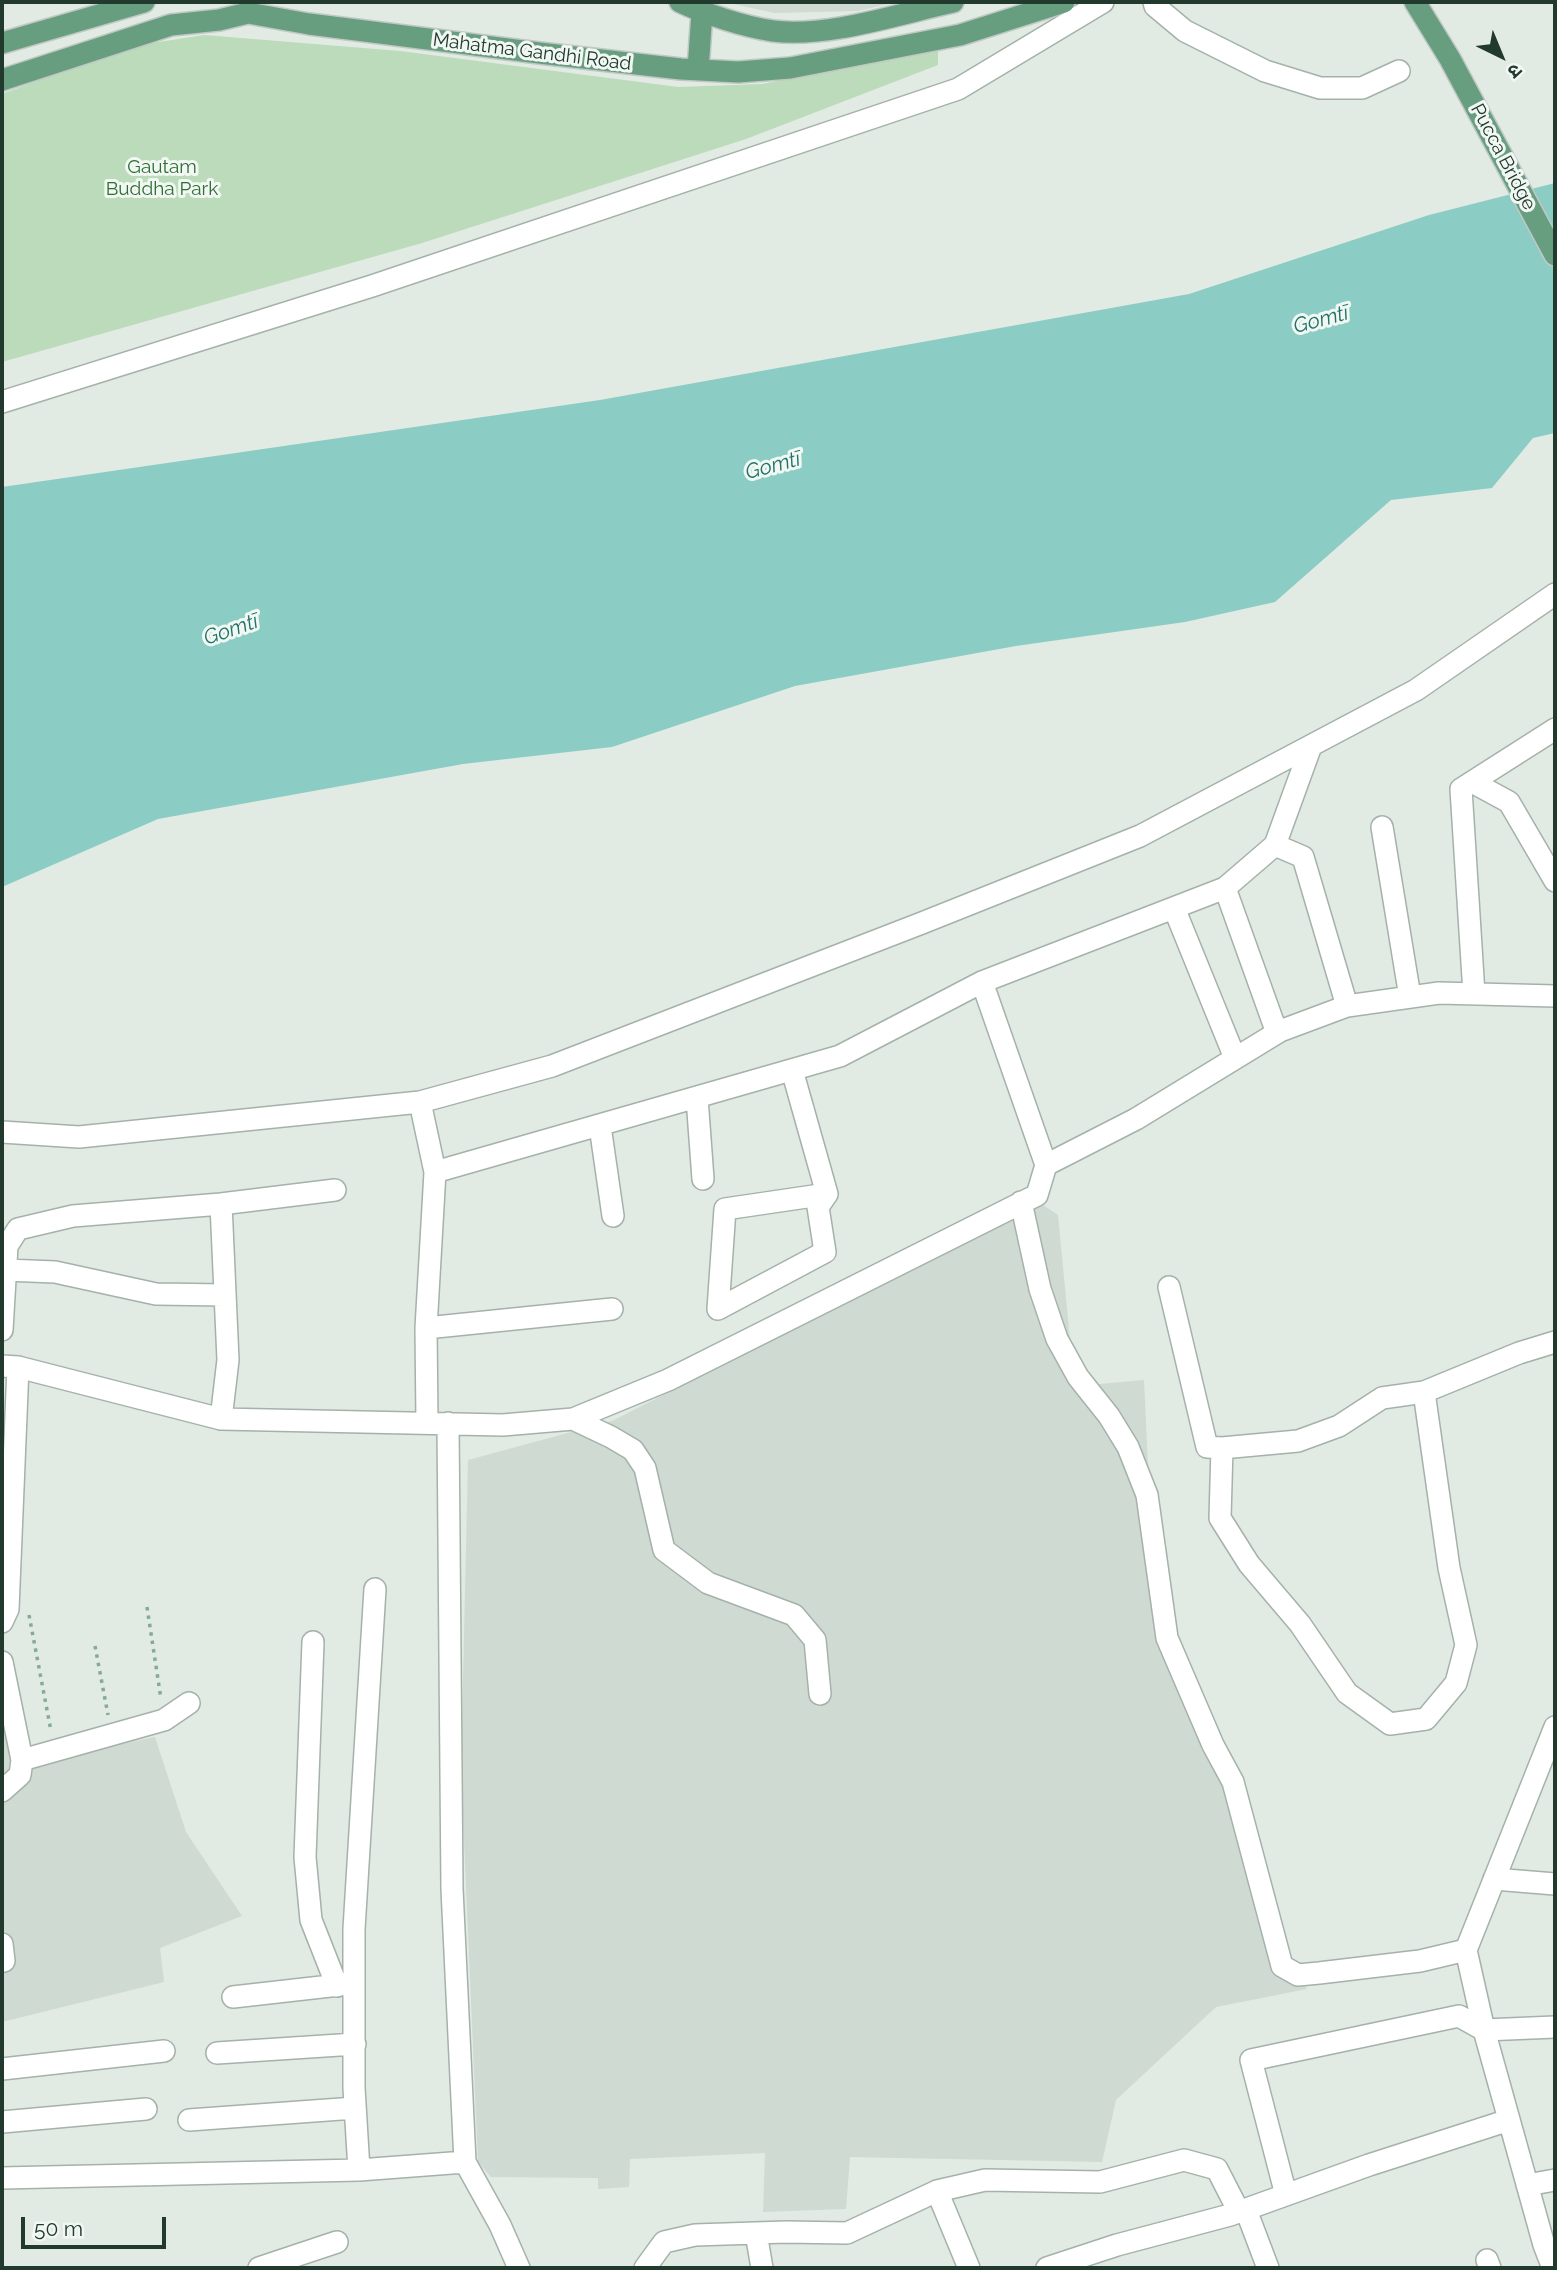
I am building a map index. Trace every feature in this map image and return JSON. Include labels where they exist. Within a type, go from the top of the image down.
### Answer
[{"type":"main road","points":[[2,43],[144,2]]},
{"type":"main road","points":[[680,2],[702,12],[773,31],[824,30],[953,2]]},
{"type":"main road","name":"Mahatma Gandhi Road","points":[[2,80],[171,25],[219,20],[246,7],[309,24],[539,54],[738,72],[790,68],[960,35],[1065,2]]},
{"type":"main road","name":"Pucca Bridge","points":[[1415,2],[1450,59],[1555,255]]},
{"type":"main road","points":[[698,70],[702,12]]},
{"type":"street","points":[[2,402],[372,286],[958,89],[1103,2]]},
{"type":"street","points":[[1154,2],[1155,6],[1185,31],[1265,71],[1320,88],[1362,88],[1399,71]]},
{"type":"street","points":[[2,1132],[79,1137],[420,1102],[552,1066],[1140,836],[1416,690],[1555,594]]},
{"type":"street","points":[[1474,994],[1461,789],[1555,729]]},
{"type":"street","points":[[435,1172],[840,1056],[982,982],[1224,888],[1275,845],[1311,746]]},
{"type":"street","points":[[1472,782],[1509,802],[1549,857],[1555,881]]},
{"type":"street","points":[[1382,827],[1410,997]]},
{"type":"street","points":[[1275,845],[1303,857],[1347,1006]]},
{"type":"street","points":[[1224,888],[1277,1033]]},
{"type":"street","points":[[1174,908],[1235,1058]]},
{"type":"street","points":[[2,1622],[8,1609],[10,1367],[221,1419],[503,1425],[573,1419],[668,1380],[1037,1195],[1046,1165],[982,982]]},
{"type":"street","points":[[1046,1165],[1136,1119],[1277,1033],[1347,1006],[1439,993],[1555,996]]},
{"type":"street","points":[[792,1070],[827,1194]]},
{"type":"street","points":[[697,1098],[703,1179]]},
{"type":"street","points":[[420,1102],[435,1172],[426,1328],[438,1423],[452,1889],[465,2162],[500,2225],[519,2268]]},
{"type":"street","points":[[600,1126],[613,1216]]},
{"type":"street","points":[[2,1330],[7,1246],[18,1229],[73,1216],[221,1204],[335,1190]]},
{"type":"street","points":[[827,1194],[818,1207],[825,1252],[718,1309],[725,1209],[827,1194]]},
{"type":"street","points":[[1021,1202],[1040,1289],[1057,1339],[1078,1377],[1110,1416],[1128,1447],[1147,1495],[1167,1638],[1213,1745],[1233,1782],[1282,1966],[1298,1975],[1420,1961],[1466,1950]]},
{"type":"street","points":[[221,1204],[228,1360],[221,1419]]},
{"type":"street","points":[[5,1270],[55,1272],[156,1294],[225,1295]]},
{"type":"street","points":[[1169,1287],[1207,1447],[1298,1441],[1339,1426],[1382,1398],[1424,1392],[1519,1353],[1555,1342]]},
{"type":"street","points":[[426,1328],[612,1309]]},
{"type":"street","points":[[1222,1448],[1220,1518],[1249,1564],[1300,1624],[1346,1693],[1390,1724],[1426,1719],[1456,1683],[1466,1646],[1449,1568],[1424,1392]]},
{"type":"street","points":[[573,1419],[633,1450],[645,1468],[664,1550],[708,1583],[794,1615],[815,1640],[820,1694]]},
{"type":"street","points":[[345,1985],[354,1929],[375,1589]]},
{"type":"street","points":[[313,1643],[305,1857],[311,1920],[345,1985],[355,2044],[359,2170]]},
{"type":"street","points":[[2,1662],[22,1760],[20,1775],[2,1791]]},
{"type":"street","points":[[22,1760],[164,1720],[189,1703]]},
{"type":"street","points":[[1553,2268],[1544,2245],[1484,2030],[1466,1950],[1555,1727]]},
{"type":"street","points":[[1494,1879],[1555,1884]]},
{"type":"street","points":[[233,1997],[345,1985]]},
{"type":"street","points":[[1286,2195],[1251,2060],[1459,2015],[1484,2030],[1555,2027]]},
{"type":"street","points":[[217,2053],[355,2044]]},
{"type":"street","points":[[2,2069],[164,2051]]},
{"type":"street","points":[[189,2120],[355,2108]]},
{"type":"street","points":[[2,2122],[146,2109]]},
{"type":"street","points":[[1047,2268],[1117,2245],[1242,2211],[1369,2165],[1509,2120]]},
{"type":"street","points":[[649,2266],[664,2242],[695,2235],[847,2233],[937,2191],[985,2180],[1100,2182],[1184,2160],[1217,2169],[1242,2211],[1268,2268]]},
{"type":"street","points":[[2,2178],[359,2170],[465,2162]]},
{"type":"street","points":[[1527,2185],[1555,2180]]},
{"type":"street","points":[[937,2191],[969,2268]]},
{"type":"street","points":[[756,2233],[762,2268]]},
{"type":"street","points":[[259,2268],[337,2242]]},
{"type":"path","points":[[147,1607],[164,1720]]},
{"type":"path","points":[[29,1615],[55,1750]]},
{"type":"path","points":[[95,1646],[111,1735]]},
{"type":"shaded area","points":[[725,2],[898,2],[857,11],[774,13]]},
{"type":"shaded area","points":[[1040,1203],[1058,1215],[1073,1371],[1078,1386],[1144,1380],[1151,1530],[1189,1684],[1243,1782],[1271,1933],[1307,1989],[1216,2007],[1116,2100],[1102,2162],[850,2157],[846,2209],[763,2212],[765,2153],[630,2159],[629,2187],[598,2189],[598,2178],[491,2177],[478,2162],[461,1771],[468,1460],[612,1421]]},
{"type":"shaded area","points":[[2,1709],[28,1763],[155,1737],[186,1832],[242,1916],[160,1948],[164,1982],[2,2022]]},
{"type":"green space","name":"Gautam Buddha Park","points":[[204,35],[400,51],[678,87],[762,84],[938,50],[938,65],[746,139],[422,243],[2,362],[2,94],[127,47]]},
{"type":"water","name":"Gomtī","points":[[1555,183],[1555,433],[1533,438],[1492,488],[1391,500],[1275,602],[1185,622],[1016,646],[795,686],[612,747],[463,764],[158,819],[2,887],[2,487],[600,400],[1189,294],[1429,215]]}]
